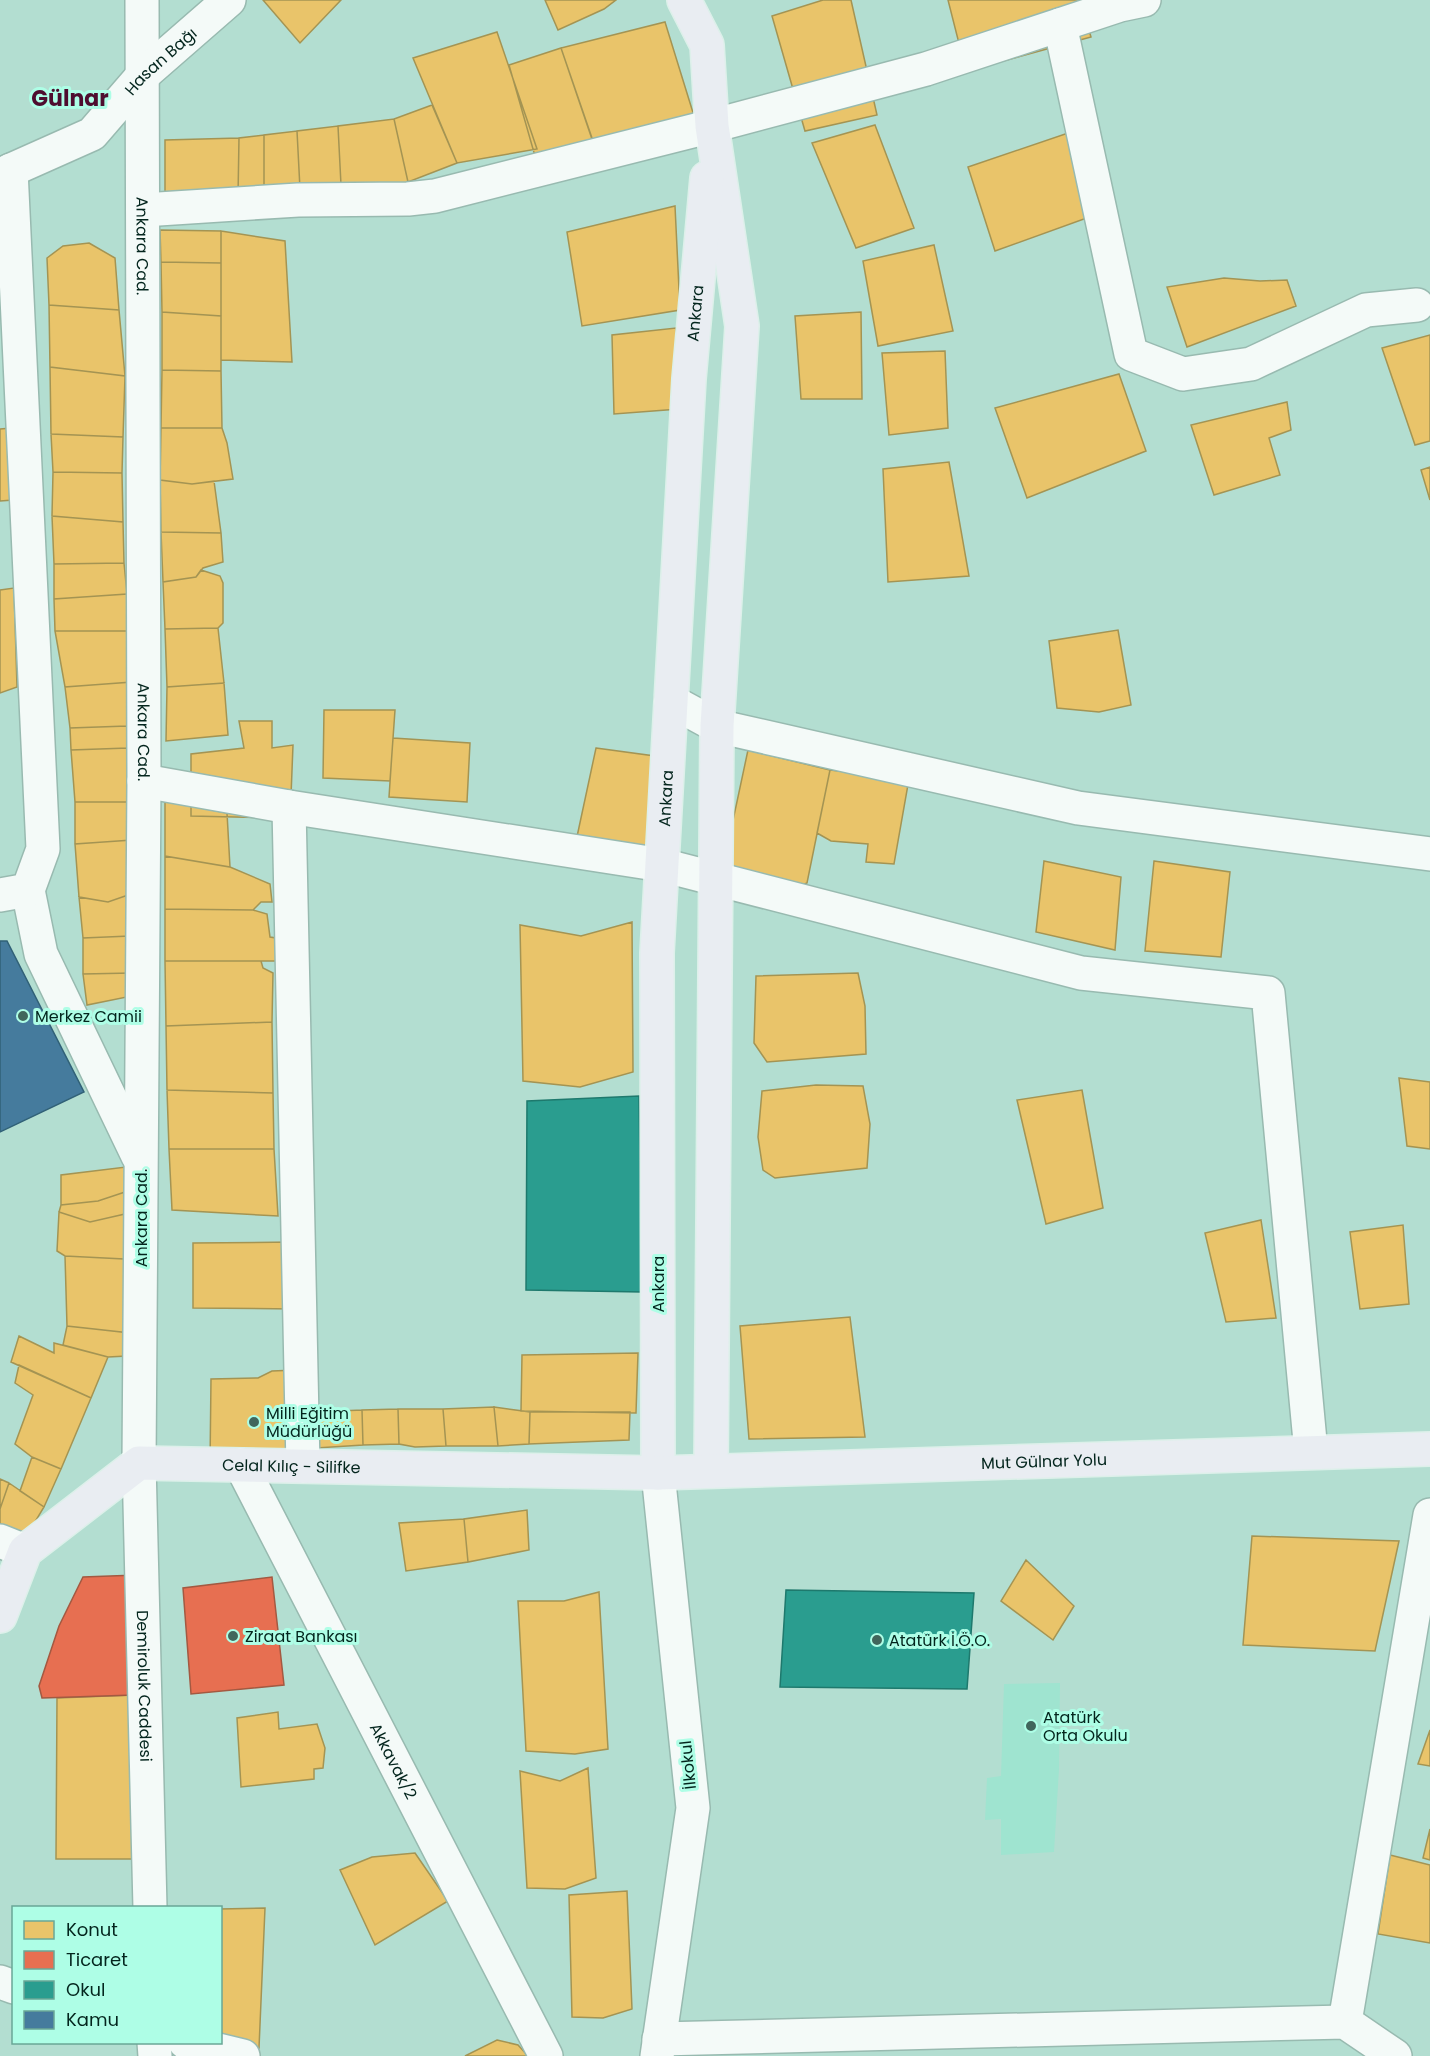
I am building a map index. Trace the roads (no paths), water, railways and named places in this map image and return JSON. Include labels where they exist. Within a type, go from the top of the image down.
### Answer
[{"type":"main road","name":"Ankara","points":[[684,0],[707,45],[712,126],[742,326],[717,726],[711,1471]]},
{"type":"main road","name":"Ankara","points":[[658,1473],[657,953],[689,379],[712,126]]},
{"type":"main road","name":"Mut Gülnar Yolu","points":[[658,1473],[1430,1449]]},
{"type":"main road","name":"Celal Kılıç - Silifke","points":[[139,1463],[658,1473]]},
{"type":"main road","points":[[0,1617],[13,1546],[139,1463]]},
{"type":"street","name":"Ankara Cad.","points":[[139,1463],[144,781],[142,0]]},
{"type":"street","name":"Hasan Bağı","points":[[6,172],[92,134],[143,75],[229,0]]},
{"type":"street","points":[[143,210],[298,200],[408,200],[435,196],[926,69],[1128,2]]},
{"type":"street","points":[[1060,25],[1131,354],[1183,374],[1251,364],[1366,310],[1417,305]]},
{"type":"street","points":[[6,172],[43,849],[14,892],[41,954],[142,1163]]},
{"type":"street","points":[[671,700],[717,726],[1078,808],[1430,854]]},
{"type":"street","points":[[144,781],[289,807],[662,865],[1081,973],[1268,993],[1311,1452]]},
{"type":"street","points":[[289,807],[303,1466]]},
{"type":"street","name":"Demiroluk Caddesi","points":[[139,1463],[150,1906]]},
{"type":"street","name":"Akkavak/2","points":[[241,1465],[546,2056]]},
{"type":"street","name":"İlkokul","points":[[658,1473],[693,1808],[658,2047]]},
{"type":"street","points":[[1345,2022],[1430,1515]]},
{"type":"street","points":[[658,2047],[1345,2022],[1395,2056]]},
{"type":"street","points":[[189,2044],[243,2056]]},
{"type":"place","name":"Merkez Camii","points":[[23,1016]]},
{"type":"place","name":"Milli Eğitim Müdürlüğü","points":[[254,1422]]},
{"type":"place","name":"Ziraat Bankası","points":[[233,1636]]},
{"type":"place","name":"Atatürk İ.Ö.O.","points":[[877,1640]]},
{"type":"place","name":"Atatürk Orta Okulu","points":[[1031,1726]]},
{"type":"district","name":"Gülnar","points":[[70,98]]}]
